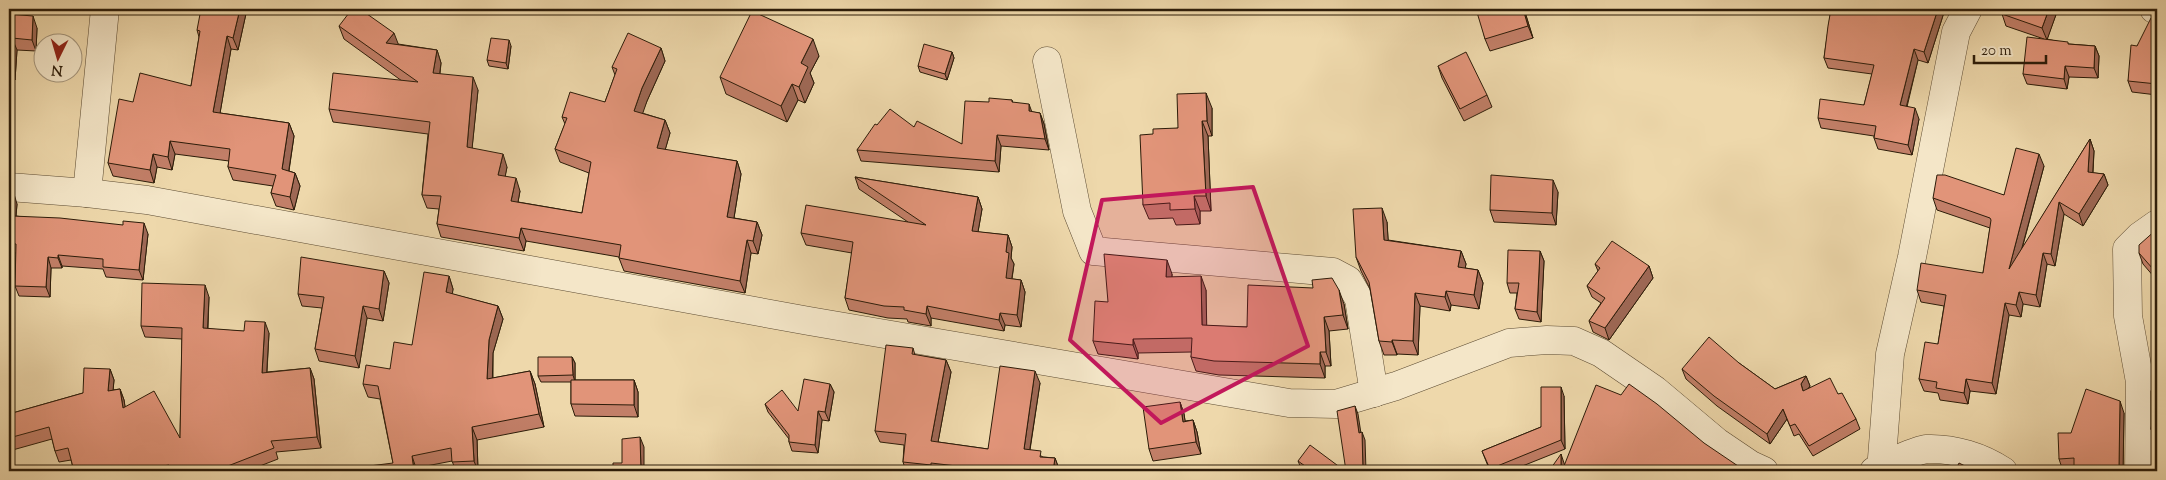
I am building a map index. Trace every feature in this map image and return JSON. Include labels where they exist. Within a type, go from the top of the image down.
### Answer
[{"type":"street","points":[[86,193],[105,9]]},
{"type":"street","points":[[1968,9],[1956,32],[1912,257],[1890,354],[1879,470],[1925,449],[1946,450],[1985,459],[2004,471]]},
{"type":"street","points":[[1047,61],[1077,211],[1093,251],[1332,272],[1348,280],[1360,299],[1374,392]]},
{"type":"street","points":[[9,187],[147,200],[819,323],[1289,403],[1336,404],[1509,343],[1547,340],[1574,341],[1601,353],[1655,390],[1717,442],[1751,466],[1764,471]]},
{"type":"street","points":[[2139,471],[2140,382],[2128,316],[2128,248],[2154,224],[2157,224]]},
{"type":"highlighted area","points":[[1253,187],[1308,346],[1161,423],[1070,340],[1102,200]]},
{"type":"building","points":[[201,9],[240,9],[233,38],[227,36],[213,112],[289,123],[282,169],[295,173],[290,197],[271,193],[276,175],[228,167],[230,149],[170,141],[168,157],[153,154],[150,170],[108,163],[119,99],[133,102],[140,73],[191,86],[200,31],[197,30]]},
{"type":"building","points":[[352,9],[360,9],[394,33],[386,43],[437,50],[433,73],[473,77],[467,147],[503,154],[498,175],[516,178],[511,201],[582,213],[591,162],[555,149],[567,118],[562,117],[570,92],[605,102],[617,69],[612,67],[628,33],[661,48],[642,88],[634,111],[665,120],[657,148],[737,161],[727,217],[757,222],[753,241],[747,240],[740,281],[619,258],[621,245],[521,228],[519,238],[437,224],[441,196],[422,195],[430,122],[329,109],[333,73],[418,82],[339,26]]},
{"type":"building","points":[[1476,9],[1523,9],[1528,26],[1485,39]]},
{"type":"building","points":[[1831,9],[1938,9],[1924,52],[1914,49],[1900,105],[1915,108],[1908,145],[1874,138],[1876,126],[1818,118],[1820,99],[1864,105],[1874,65],[1824,58]]},
{"type":"building","points":[[2003,9],[2049,9],[2042,28],[2002,14]]},
{"type":"building","points":[[752,11],[813,39],[801,63],[808,67],[799,87],[792,84],[781,106],[720,77]]},
{"type":"building","points":[[9,14],[33,16],[32,40],[12,38],[11,68],[9,68]]},
{"type":"building","points":[[2151,18],[2157,21],[2157,84],[2128,81],[2131,45],[2137,46]]},
{"type":"building","points":[[2027,37],[2068,42],[2068,44],[2095,46],[2094,68],[2065,66],[2064,79],[2023,74]]},
{"type":"building","points":[[491,38],[509,40],[506,63],[487,60]]},
{"type":"building","points":[[924,44],[952,52],[945,74],[918,66]]},
{"type":"building","points":[[1466,52],[1487,95],[1460,109],[1438,66]]},
{"type":"building","points":[[1206,93],[1207,121],[1202,121],[1206,196],[1194,196],[1195,209],[1170,210],[1170,203],[1143,205],[1140,135],[1153,134],[1153,129],[1178,128],[1177,94]]},
{"type":"building","points":[[989,98],[1029,104],[1029,111],[1040,113],[1045,139],[997,135],[995,161],[857,150],[875,124],[877,125],[890,109],[914,127],[917,121],[962,144],[965,101],[989,102]]},
{"type":"building","points":[[2090,139],[2088,172],[2104,174],[2079,214],[2059,202],[2051,254],[2043,253],[2036,295],[2019,292],[2016,305],[2005,303],[1992,383],[1966,379],[1964,393],[1936,388],[1937,382],[1919,379],[1925,342],[1938,344],[1946,295],[1917,290],[1921,263],[1983,273],[1991,220],[1990,218],[1933,198],[1937,175],[1945,175],[2004,195],[2016,148],[2039,154],[2009,269]]},
{"type":"building","points":[[1491,175],[1553,180],[1552,213],[1490,210]]},
{"type":"building","points":[[855,177],[978,197],[972,231],[1008,235],[1006,252],[1009,253],[1006,278],[1021,280],[1017,315],[1000,313],[999,320],[927,306],[926,314],[904,310],[904,307],[884,306],[845,298],[853,242],[801,233],[806,205],[926,225]]},
{"type":"building","points":[[9,194],[14,194],[12,216],[60,218],[123,225],[123,221],[144,223],[139,270],[103,267],[103,259],[58,255],[58,258],[48,257],[46,287],[15,286],[16,244],[9,243]]},
{"type":"building","points":[[1382,208],[1384,240],[1461,251],[1458,267],[1478,270],[1474,295],[1446,291],[1445,297],[1415,293],[1413,341],[1379,341],[1369,282],[1356,257],[1353,209]]},
{"type":"building","points":[[2157,229],[2157,287],[2153,269],[2139,253],[2139,245]]},
{"type":"building","points":[[1612,241],[1649,266],[1605,328],[1589,321],[1605,298],[1587,286],[1600,268],[1595,264]]},
{"type":"building","points":[[1508,250],[1540,251],[1537,312],[1515,309],[1519,283],[1507,283]]},
{"type":"building","points":[[1104,254],[1167,260],[1166,277],[1201,276],[1202,325],[1247,327],[1248,285],[1313,288],[1312,280],[1332,278],[1339,290],[1343,315],[1324,317],[1326,352],[1320,352],[1320,364],[1214,361],[1191,357],[1192,338],[1133,339],[1133,345],[1093,341],[1095,301],[1108,302]]},
{"type":"building","points":[[301,257],[384,271],[379,309],[363,306],[355,356],[315,349],[324,297],[298,294]]},
{"type":"building","points":[[424,272],[449,276],[446,292],[498,306],[489,340],[487,379],[530,371],[539,414],[472,427],[474,461],[452,462],[451,448],[412,456],[414,471],[339,471],[393,463],[378,386],[363,384],[366,365],[390,369],[394,342],[412,345]]},
{"type":"building","points":[[142,283],[205,285],[203,328],[244,331],[245,321],[265,322],[262,373],[310,368],[317,437],[271,441],[274,448],[215,471],[171,471],[169,465],[133,471],[74,471],[68,448],[55,451],[49,427],[9,438],[9,414],[83,393],[84,368],[110,369],[108,391],[120,389],[123,408],[154,391],[180,438],[182,328],[141,326]]},
{"type":"building","points":[[1709,337],[1739,363],[1775,389],[1806,376],[1801,384],[1803,391],[1830,378],[1838,394],[1842,393],[1856,419],[1809,446],[1795,424],[1790,426],[1783,409],[1767,434],[1714,396],[1682,369]]},
{"type":"building","points":[[886,345],[913,348],[912,354],[946,360],[931,441],[988,449],[1000,366],[1035,371],[1024,449],[1041,451],[1040,457],[1055,458],[1053,471],[999,471],[931,463],[931,465],[903,462],[906,434],[875,431]]},
{"type":"building","points":[[538,357],[572,357],[573,375],[538,376]]},
{"type":"building","points":[[804,379],[830,384],[825,412],[818,411],[815,445],[789,442],[789,435],[765,404],[782,390],[798,411]]},
{"type":"building","points":[[571,380],[634,380],[634,405],[571,404]]},
{"type":"building","points":[[1629,384],[1657,404],[1704,443],[1738,466],[1734,471],[1562,471],[1596,385],[1621,395]]},
{"type":"building","points":[[1541,387],[1561,387],[1561,440],[1490,469],[1482,451],[1541,427]]},
{"type":"building","points":[[2086,389],[2120,401],[2119,466],[2074,467],[2074,458],[2059,459],[2058,433],[2071,433]]},
{"type":"building","points":[[2151,391],[2157,391],[2157,429],[2151,429]]},
{"type":"building","points":[[1180,402],[1183,422],[1193,420],[1196,442],[1149,449],[1143,407]]},
{"type":"building","points":[[1355,406],[1359,433],[1362,432],[1363,471],[1346,471],[1337,411]]},
{"type":"building","points":[[640,437],[641,471],[613,471],[613,463],[622,463],[622,439]]},
{"type":"building","points":[[1310,445],[1345,471],[1312,471],[1298,461]]},
{"type":"building","points":[[1561,454],[1561,471],[1549,471]]},
{"type":"building","points":[[1959,463],[1975,471],[1955,471]]},
{"type":"building","points":[[1226,467],[1227,471],[1209,471]]}]
